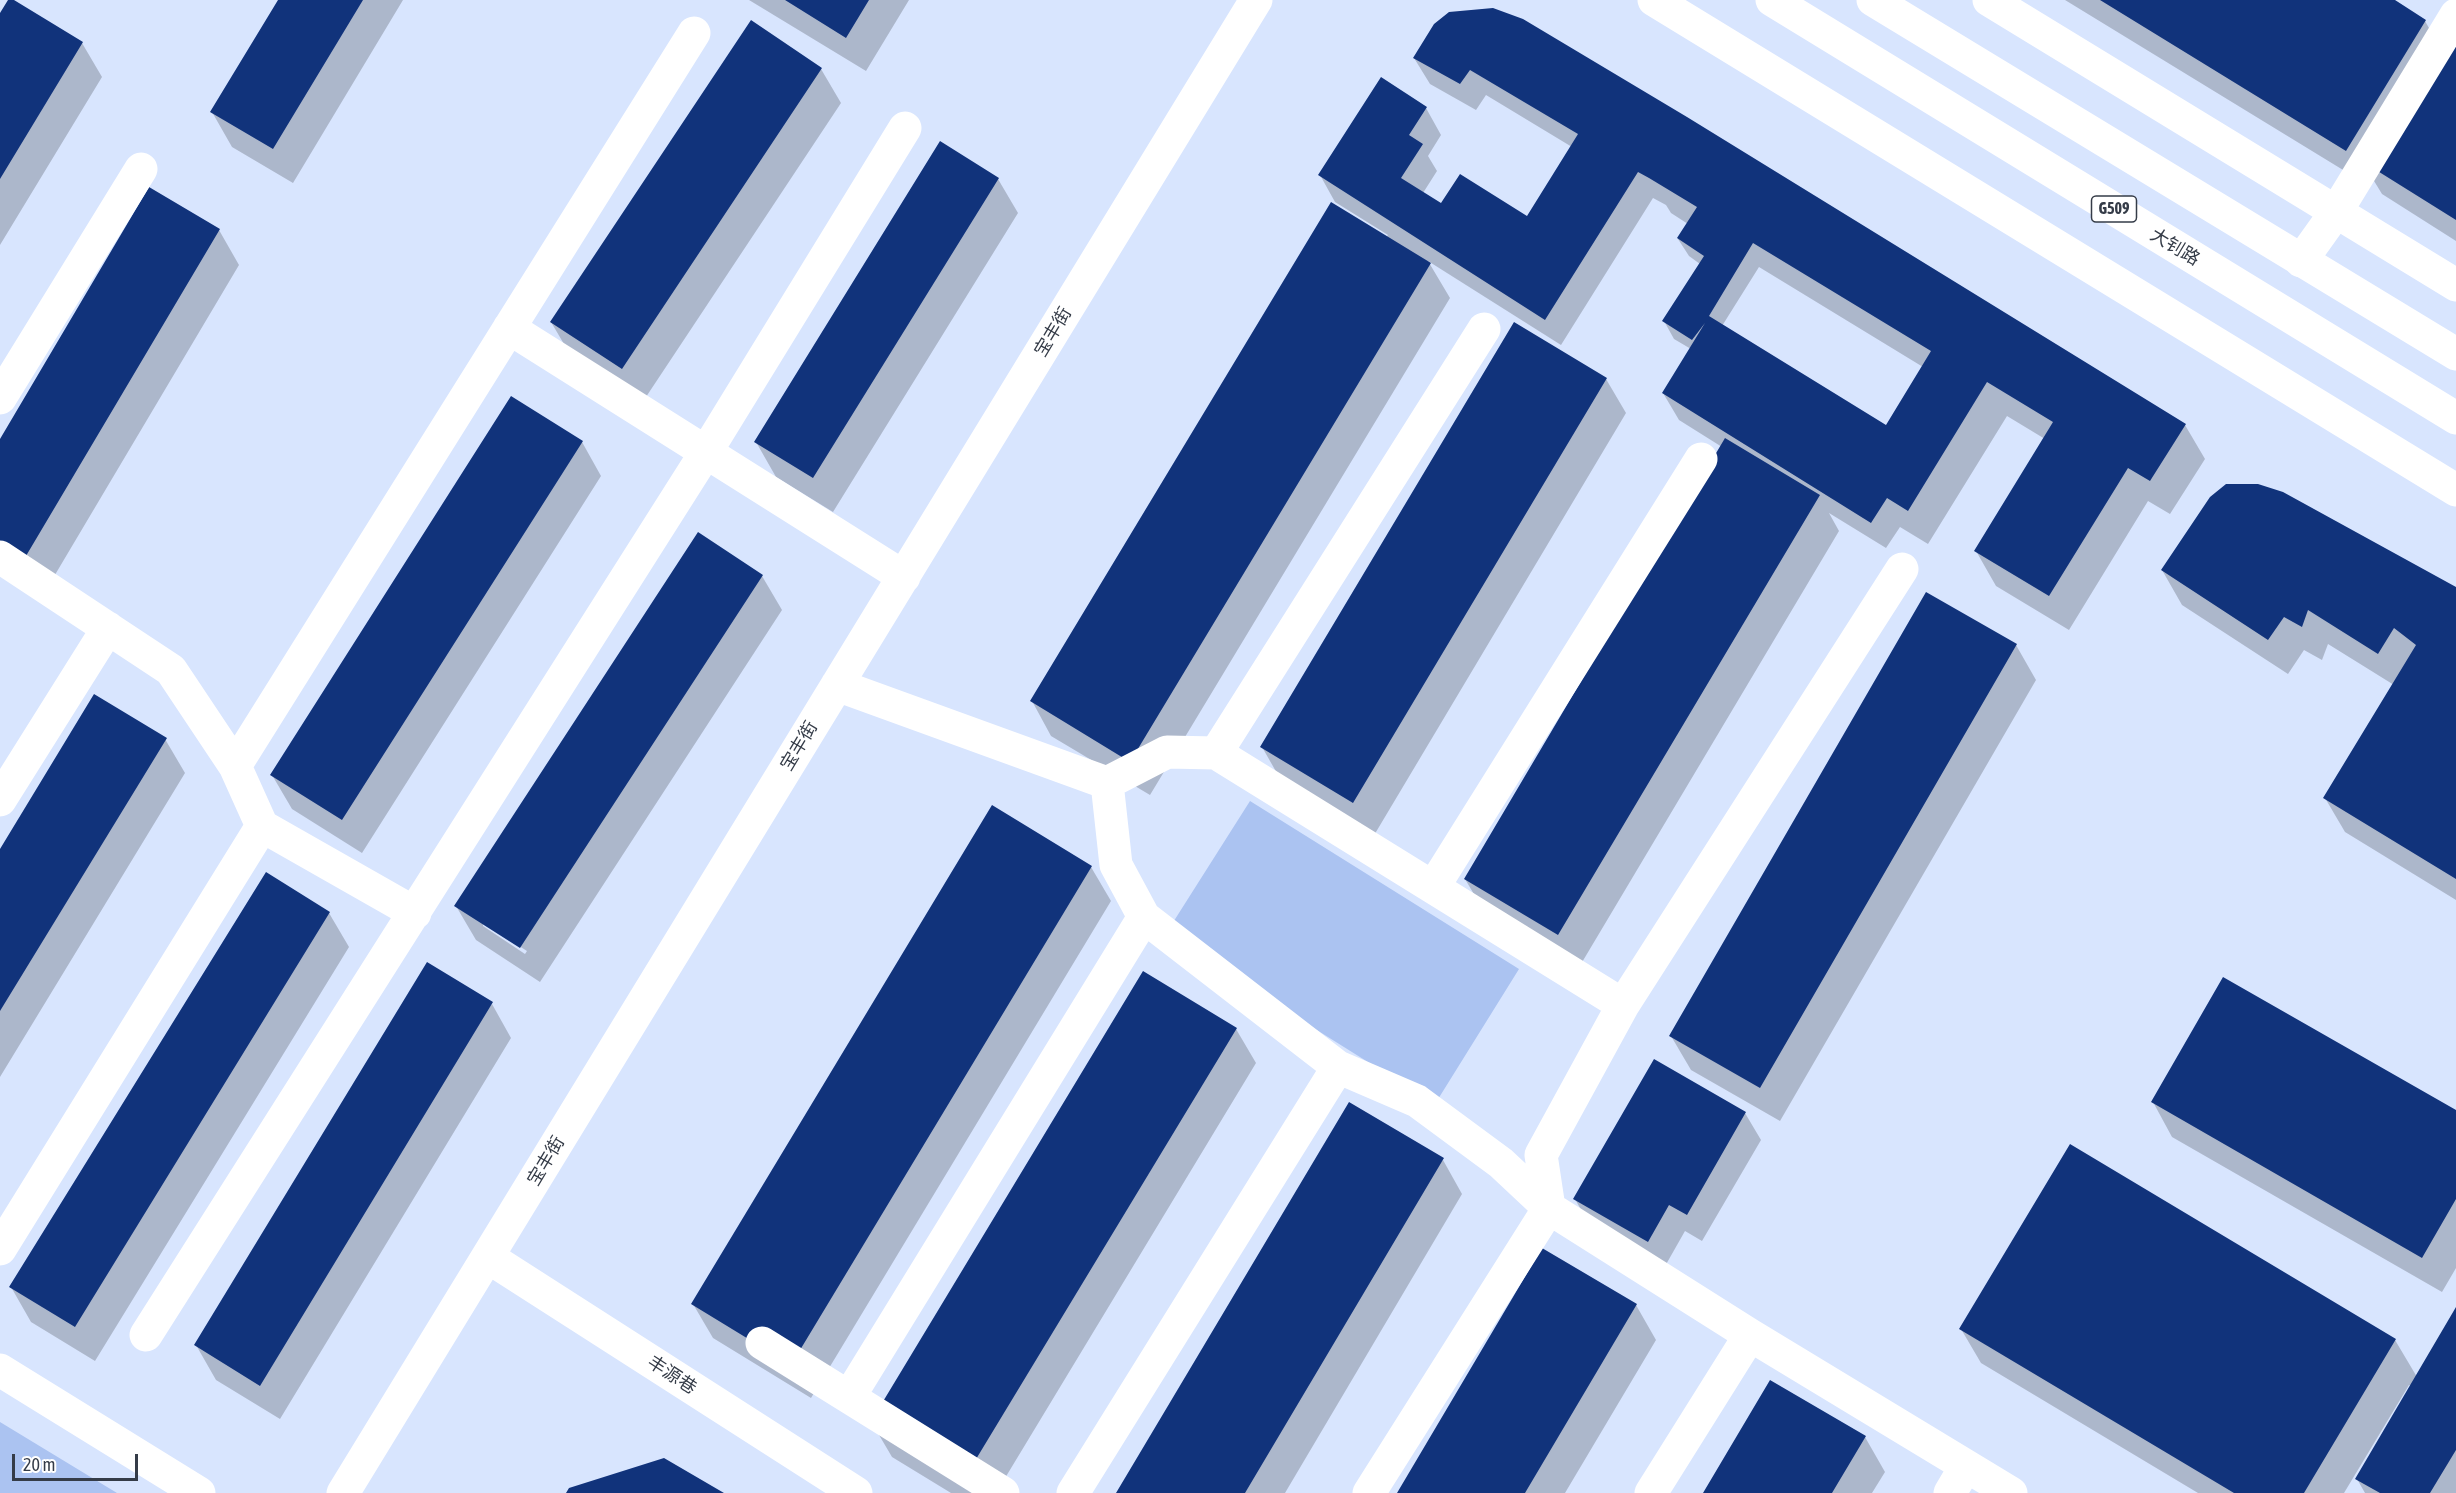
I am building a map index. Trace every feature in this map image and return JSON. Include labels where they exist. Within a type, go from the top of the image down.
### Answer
[{"type":"main road","name":"宝丰街","points":[[343,1493],[1256,0]]},
{"type":"main road","points":[[1654,0],[2456,490]]},
{"type":"main road","name":"大钊路","points":[[1772,0],[2456,418]]},
{"type":"main road","points":[[1872,0],[2456,354]]},
{"type":"main road","points":[[1989,0],[2456,285]]},
{"type":"main road","points":[[2301,261],[2336,212],[2456,15]]},
{"type":"main road","points":[[235,766],[694,33]]},
{"type":"main road","points":[[146,1335],[706,452],[905,128]]},
{"type":"main road","points":[[0,398],[141,169]]},
{"type":"main road","points":[[509,328],[904,577]]},
{"type":"main road","points":[[1216,753],[1484,329]]},
{"type":"main road","points":[[1434,886],[1701,459]]},
{"type":"main road","points":[[0,556],[171,670],[235,766],[262,826],[415,913]]},
{"type":"main road","points":[[1369,1493],[1549,1208],[1541,1155],[1623,1005],[1902,570]]},
{"type":"main road","points":[[0,800],[108,628]]},
{"type":"main road","points":[[837,685],[1107,783],[1167,752],[1216,753],[1623,1005]]},
{"type":"main road","points":[[1107,783],[1116,865],[1144,917],[1338,1067],[1417,1101],[1501,1163],[1549,1208],[1750,1335],[1958,1480],[2011,1493]]},
{"type":"main road","points":[[0,1248],[262,826]]},
{"type":"main road","points":[[849,1397],[1144,917]]},
{"type":"main road","points":[[1073,1493],[1338,1067]]},
{"type":"main road","name":"丰源巷","points":[[488,1257],[856,1493]]},
{"type":"main road","points":[[1651,1493],[1750,1335]]},
{"type":"main road","points":[[762,1343],[1003,1493]]},
{"type":"main road","points":[[0,1370],[199,1493]]},
{"type":"shaded area","points":[[1250,801],[1519,969],[1435,1104],[1165,935]]},
{"type":"shaded area","points":[[0,1422],[117,1493],[0,1493]]},
{"type":"building","points":[[8,0],[14,0],[83,42],[0,179],[0,13]]},
{"type":"building","points":[[278,0],[363,0],[273,149],[210,112]]},
{"type":"building","points":[[785,0],[869,0],[846,38]]},
{"type":"building","points":[[2100,0],[2395,0],[2426,20],[2346,151]]},
{"type":"building","points":[[1493,8],[1523,19],[1687,117],[2186,424],[2150,481],[2128,468],[2049,596],[1974,551],[2053,422],[1987,382],[1908,511],[1887,498],[1871,523],[1662,393],[1705,323],[1692,340],[1662,321],[1704,256],[1677,238],[1697,207],[1638,172],[1545,320],[1318,175],[1381,77],[1427,107],[1409,135],[1423,144],[1401,178],[1441,203],[1460,174],[1527,216],[1578,134],[1470,70],[1460,84],[1413,58],[1434,24],[1449,12]],"holes":[[[1753,243],[1931,351],[1886,425],[1709,316]]]},
{"type":"building","points":[[751,20],[822,68],[622,369],[550,322]]},
{"type":"building","points":[[2456,45],[2456,220],[2360,160]]},
{"type":"building","points":[[940,141],[999,178],[813,478],[754,442]]},
{"type":"building","points":[[149,187],[220,229],[23,561],[0,548],[0,439]]},
{"type":"building","points":[[1331,202],[1431,263],[1130,762],[1030,701]]},
{"type":"building","points":[[1514,322],[1607,378],[1353,803],[1260,747]]},
{"type":"building","points":[[511,396],[583,441],[342,820],[270,775]]},
{"type":"building","points":[[1725,438],[1820,495],[1558,935],[1464,879]]},
{"type":"building","points":[[2226,484],[2258,484],[2283,492],[2456,587],[2456,879],[2323,798],[2416,645],[2394,628],[2378,654],[2308,610],[2302,627],[2284,617],[2268,640],[2161,570],[2210,497]]},
{"type":"building","points":[[698,532],[763,575],[520,948],[454,906]]},
{"type":"building","points":[[1926,592],[2017,644],[1760,1088],[1669,1036]]},
{"type":"building","points":[[94,694],[167,738],[0,1011],[0,849]]},
{"type":"building","points":[[992,805],[1092,866],[791,1365],[691,1304]]},
{"type":"building","points":[[266,872],[330,912],[75,1327],[9,1287]]},
{"type":"building","points":[[427,962],[493,1002],[260,1386],[194,1345]]},
{"type":"building","points":[[1143,971],[1237,1028],[964,1479],[870,1423]]},
{"type":"building","points":[[2223,977],[2456,1110],[2456,1199],[2422,1258],[2151,1102]]},
{"type":"building","points":[[1654,1059],[1746,1112],[1687,1215],[1669,1205],[1648,1242],[1573,1199]]},
{"type":"building","points":[[1349,1102],[1444,1158],[1245,1493],[1116,1493]]},
{"type":"building","points":[[2070,1144],[2396,1339],[2304,1493],[2234,1493],[1959,1329]]},
{"type":"building","points":[[1542,1248],[1637,1304],[1525,1493],[1397,1493]]},
{"type":"building","points":[[2456,1307],[2456,1450],[2430,1493],[2380,1493],[2355,1479]]},
{"type":"building","points":[[1770,1380],[1866,1436],[1832,1493],[1703,1493]]},
{"type":"building","points":[[664,1458],[724,1493],[566,1493],[569,1488]]}]
